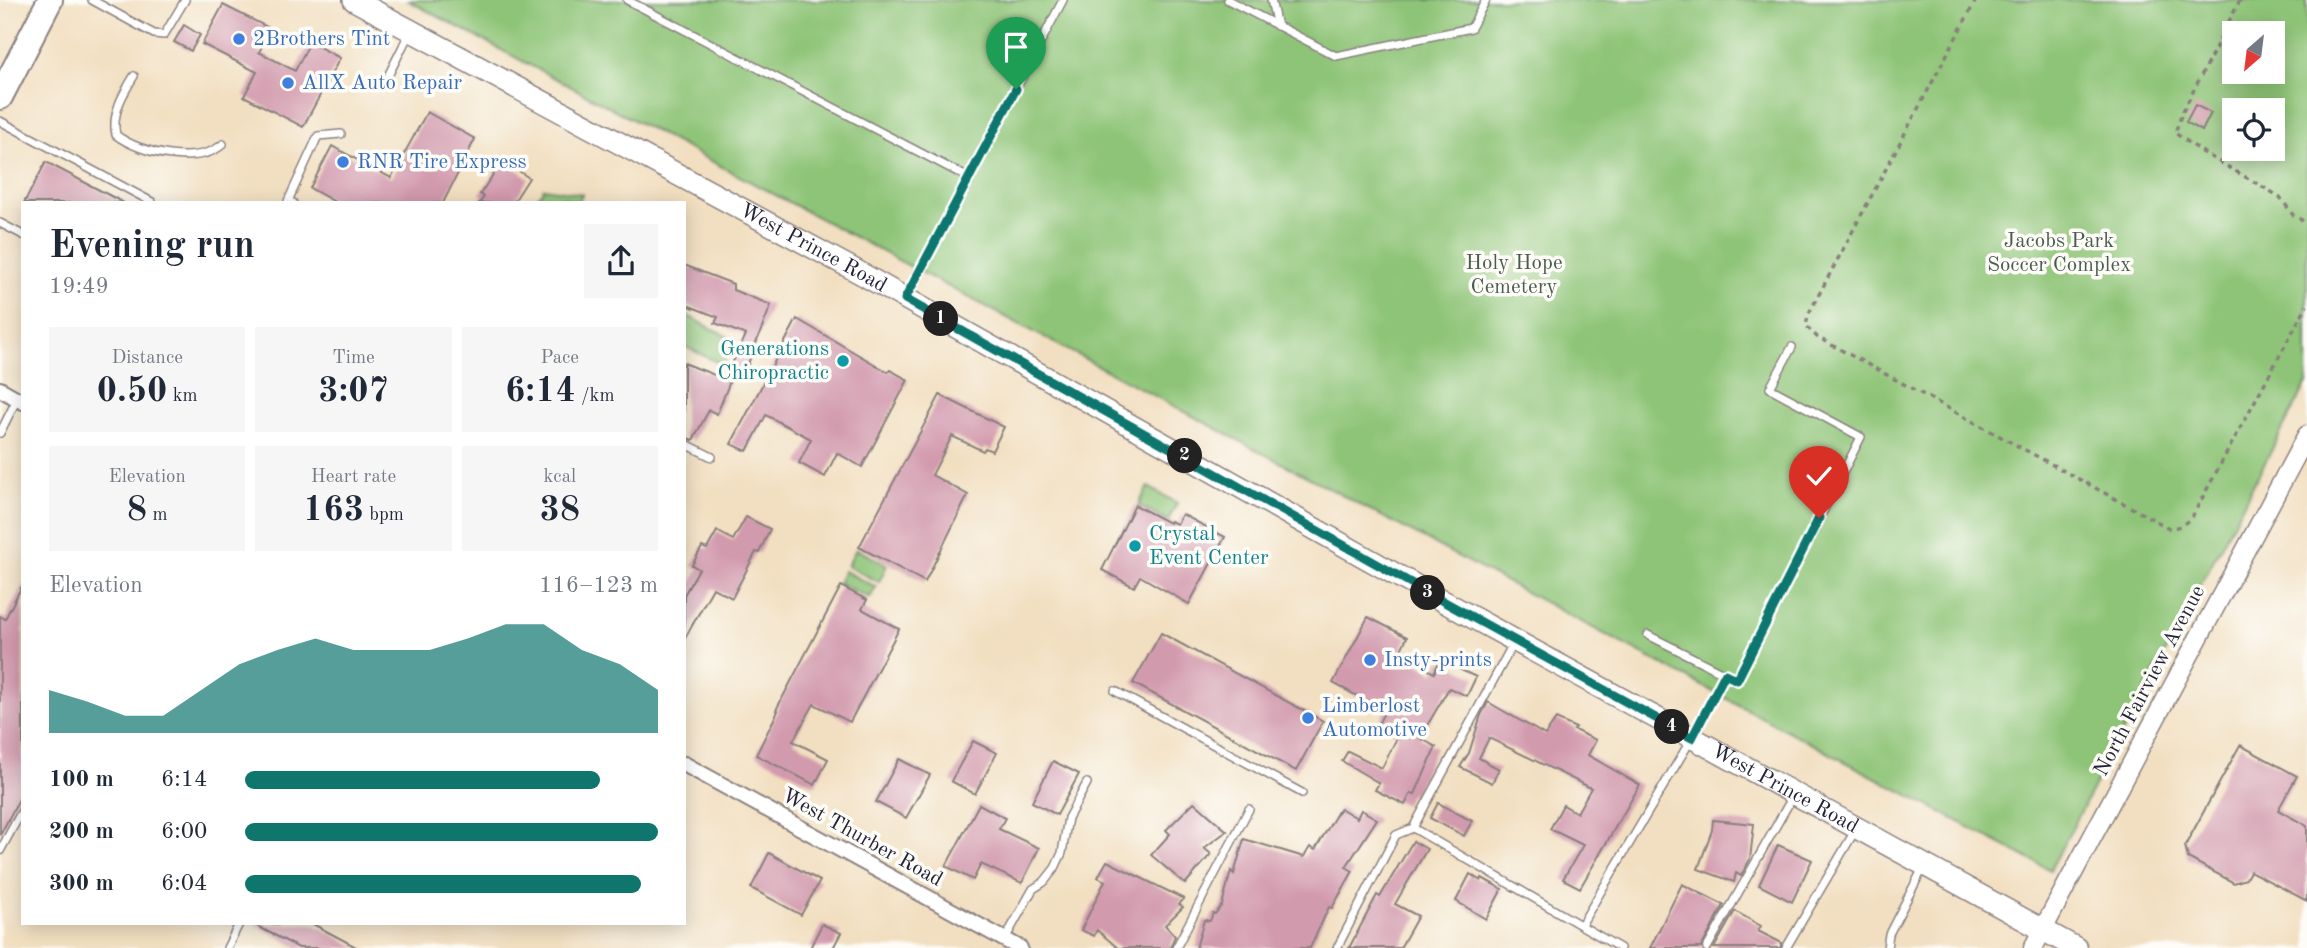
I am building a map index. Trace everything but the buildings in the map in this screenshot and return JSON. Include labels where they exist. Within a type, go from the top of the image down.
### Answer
[{"type":"highway","points":[[0,97],[50,0]]},
{"type":"main road","name":"West Prince Road","points":[[354,0],[905,299],[1514,641],[1856,828],[1924,866],[2038,939],[2076,948]]},
{"type":"street","points":[[0,389],[20,400]]},
{"type":"street","name":"North Fairview Avenue","points":[[2038,939],[2307,435]]},
{"type":"street","name":"West Thurber Road","points":[[686,765],[1020,948]]},
{"type":"lane","points":[[92,0],[154,34],[164,36],[186,0]]},
{"type":"lane","points":[[627,0],[968,178]]},
{"type":"lane","points":[[905,299],[1063,0]]},
{"type":"lane","points":[[1228,0],[1336,56],[1471,28],[1486,0]]},
{"type":"lane","points":[[1271,0],[1277,26]]},
{"type":"lane","points":[[386,80],[411,31]]},
{"type":"lane","points":[[134,76],[113,123],[116,135],[125,142],[147,150],[191,157],[213,153],[223,144]]},
{"type":"lane","points":[[0,121],[150,201]]},
{"type":"lane","points":[[288,201],[318,136],[341,134]]},
{"type":"lane","points":[[0,223],[21,234]]},
{"type":"lane","points":[[1648,635],[1737,680],[1861,437],[1770,388],[1791,347]]},
{"type":"lane","points":[[0,433],[20,400]]},
{"type":"lane","points":[[686,444],[712,457]]},
{"type":"lane","points":[[1337,948],[1396,835],[1413,828],[1514,641]]},
{"type":"lane","points":[[1581,925],[1692,738],[1725,674]]},
{"type":"lane","points":[[1115,691],[1302,793]]},
{"type":"lane","points":[[1004,939],[1033,889],[1044,882],[1055,868],[1062,853],[1068,818],[1087,783]]},
{"type":"lane","points":[[1707,948],[1794,794]]},
{"type":"lane","points":[[1176,948],[1249,809]]},
{"type":"lane","points":[[0,851],[21,813]]},
{"type":"lane","points":[[1413,828],[1620,948]]},
{"type":"lane","points":[[1786,948],[1856,828]]},
{"type":"lane","points":[[1887,948],[1889,934],[1924,866]]},
{"type":"lane","points":[[227,948],[238,925]]},
{"type":"path","points":[[1976,0],[1808,315],[1806,326],[1817,337],[2169,527],[2176,528],[2187,522],[2193,514],[2307,305]]},
{"type":"path","points":[[2240,0],[2181,115],[2175,133],[2280,197],[2293,215],[2307,223]]},
{"type":"green space","name":"Holy Hope Cemetery","points":[[407,0],[2307,0],[2307,383],[2050,870]]},
{"type":"green space","points":[[544,188],[582,194],[579,201],[564,198],[563,201],[535,201]]},
{"type":"green space","points":[[686,315],[734,340],[723,365],[686,347]]},
{"type":"green space","points":[[1148,487],[1177,503],[1168,521],[1138,505]]},
{"type":"green space","points":[[856,549],[887,565],[879,582],[847,566]]},
{"type":"green space","points":[[844,571],[876,587],[870,598],[838,583]]},
{"type":"place","name":"2Brothers Tint","points":[[239,39]]},
{"type":"place","name":"AllX Auto Repair","points":[[288,83]]},
{"type":"place","name":"RNR Tire Express","points":[[343,162]]},
{"type":"place","name":"Generations Chiropractic","points":[[843,361]]},
{"type":"place","name":"Crystal Event Center","points":[[1135,546]]},
{"type":"place","name":"Insty-prints","points":[[1370,660]]},
{"type":"place","name":"Limberlost Automotive","points":[[1308,718]]},
{"type":"route","points":[[1016,89],[905,299],[1692,738],[1725,674],[1737,680],[1819,518]]},
{"type":"park label","name":"Jacobs Park Soccer Complex","points":[[2059,253]]}]
